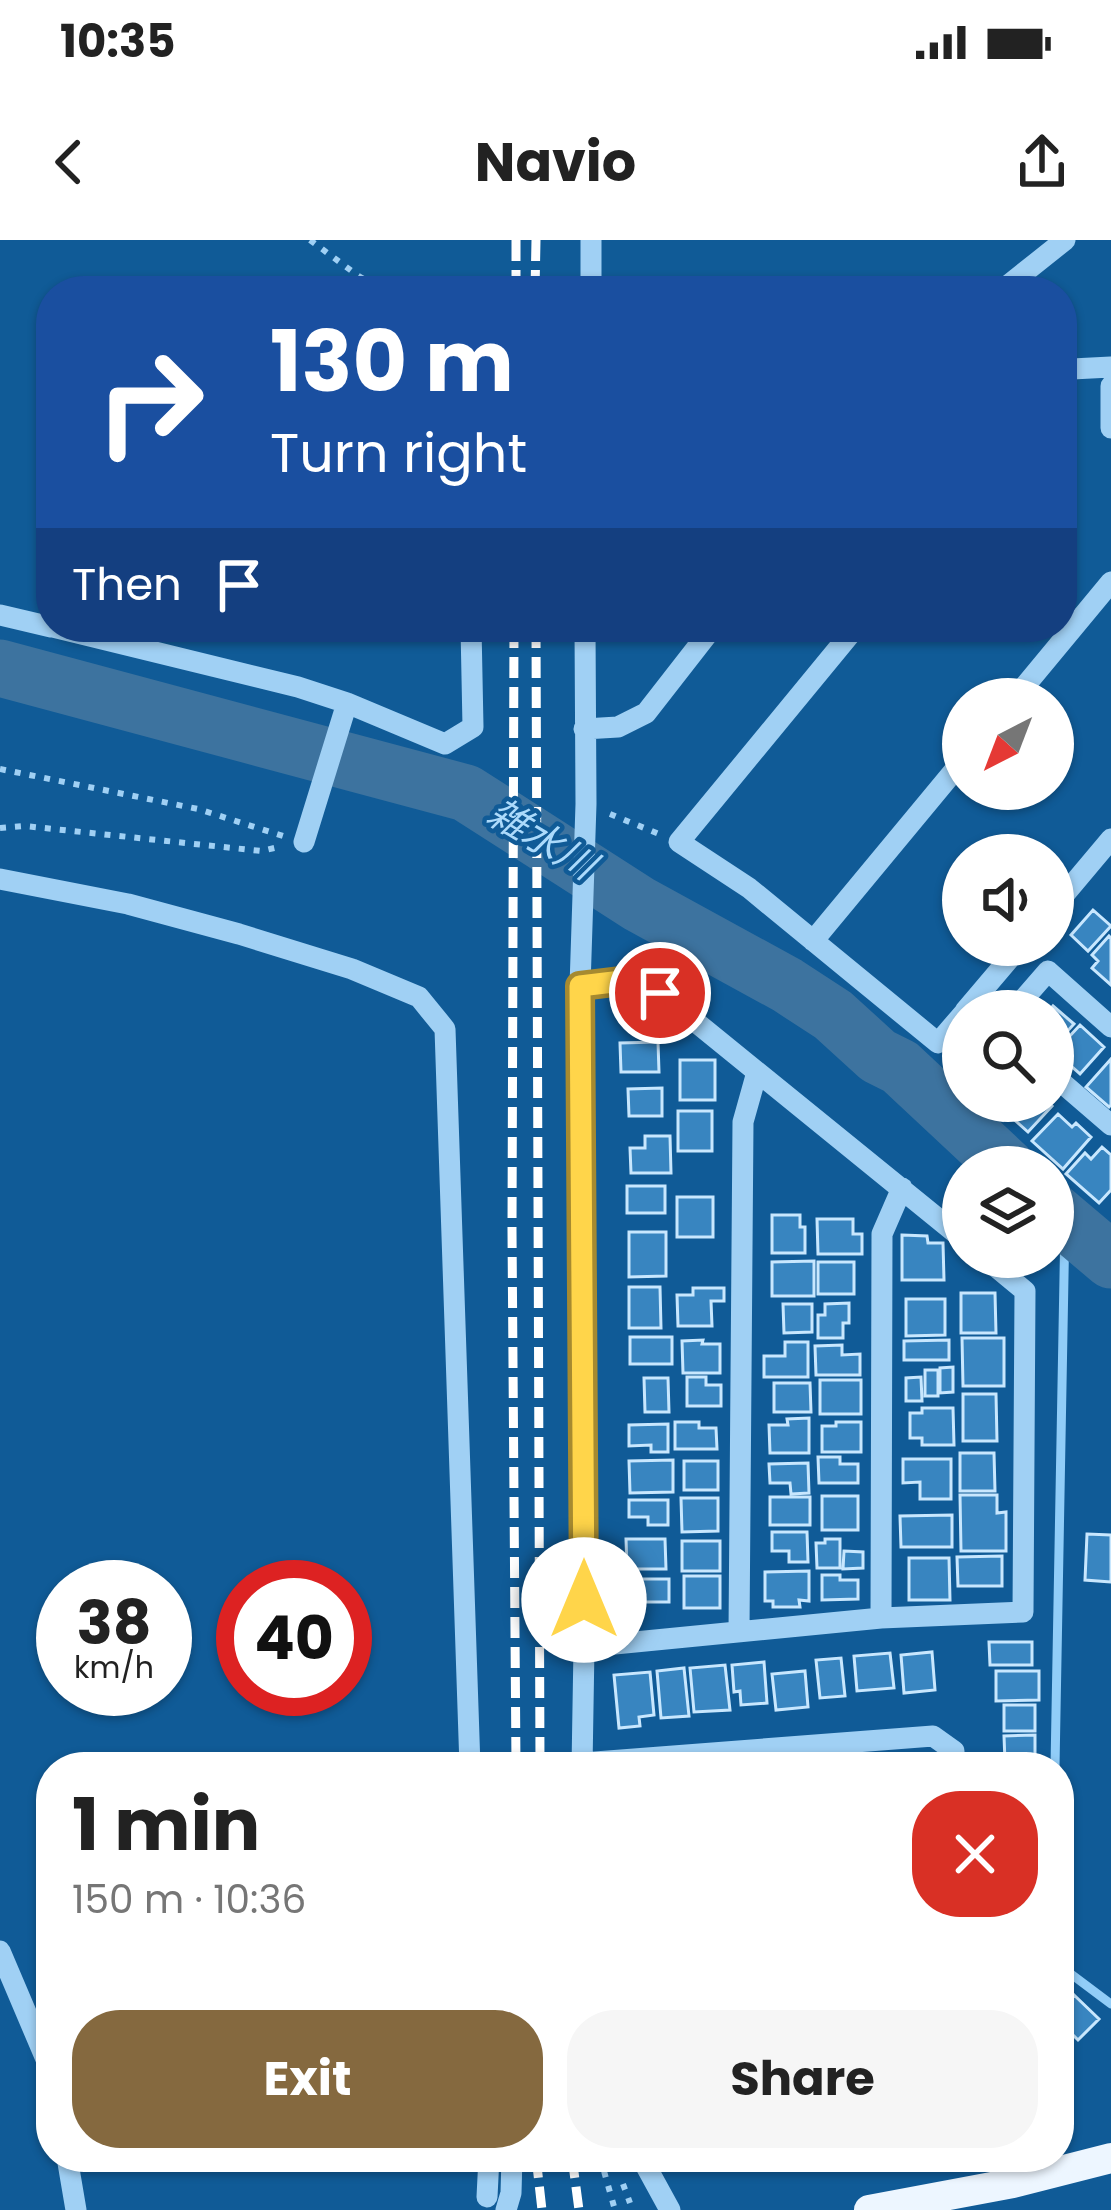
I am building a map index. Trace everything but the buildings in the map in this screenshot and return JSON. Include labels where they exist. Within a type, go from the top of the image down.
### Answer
[{"type":"main road","points":[[1074,2167],[1111,2158]]},
{"type":"main road","points":[[869,2210],[1054,2172]]},
{"type":"street","points":[[591,240],[591,276]]},
{"type":"street","points":[[1020,276],[1064,240]]},
{"type":"street","points":[[1077,369],[1111,368]]},
{"type":"street","points":[[1111,386],[1111,428]]},
{"type":"street","points":[[1077,623],[1111,582]]},
{"type":"street","points":[[0,615],[36,623]]},
{"type":"street","points":[[114,642],[298,687],[445,744],[473,728],[471,642]]},
{"type":"street","points":[[582,1752],[580,986],[585,642]]},
{"type":"street","points":[[584,729],[618,727],[646,713],[701,642]]},
{"type":"street","points":[[840,642],[679,842],[749,888],[938,1043],[942,1039]]},
{"type":"street","points":[[1031,678],[1061,642]]},
{"type":"street","points":[[304,842],[347,704]]},
{"type":"street","points":[[813,941],[942,785]]},
{"type":"street","points":[[1074,883],[1111,839]]},
{"type":"street","points":[[1093,861],[1111,879]]},
{"type":"street","points":[[0,879],[128,904],[352,969],[419,997],[445,1029],[469,1752]]},
{"type":"street","points":[[985,990],[1004,966]]},
{"type":"street","points":[[1031,990],[1048,971],[1069,990]]},
{"type":"street","points":[[580,986],[630,980],[660,993],[942,1221]]},
{"type":"street","points":[[1074,994],[1111,1027]]},
{"type":"street","points":[[739,1632],[743,1122],[757,1072]]},
{"type":"street","points":[[1074,1093],[1111,1125]]},
{"type":"street","points":[[881,1618],[881,1234],[902,1188]]},
{"type":"street","points":[[584,1647],[881,1618],[1023,1612],[1025,1291],[1009,1278]]},
{"type":"street","points":[[739,1752],[933,1736],[954,1752]]},
{"type":"street","points":[[0,1951],[36,2036]]},
{"type":"street","points":[[70,2172],[76,2210]]},
{"type":"street","points":[[492,2172],[497,2204],[512,2193],[512,2172]]},
{"type":"street","points":[[649,2172],[670,2210]]},
{"type":"path","points":[[310,240],[359,276]]},
{"type":"path","points":[[0,769],[198,809],[304,842]]},
{"type":"path","points":[[586,804],[679,842]]},
{"type":"path","points":[[0,828],[25,826],[261,851],[304,842]]},
{"type":"path","points":[[604,2172],[615,2210]]},
{"type":"waterway","name":"雑水川","points":[[0,668],[466,793],[639,904],[833,1015],[878,1056],[900,1067],[985,1146]]},
{"type":"waterway","name":"雑水川","points":[[1074,1229],[1111,1260]]},
{"type":"waterway","points":[[1055,1752],[1064,1278]]},
{"type":"waterway","points":[[1074,1976],[1111,2004]]},
{"type":"railway","points":[[516,240],[516,276]]},
{"type":"railway","points":[[535,276],[536,240]]},
{"type":"railway","points":[[514,642],[516,1752]]},
{"type":"railway","points":[[536,642],[540,1752]]},
{"type":"railway","points":[[538,2172],[542,2210]]},
{"type":"railway","points":[[574,2172],[579,2210]]},
{"type":"route","points":[[584,1600],[580,986],[630,980],[660,993]]}]
